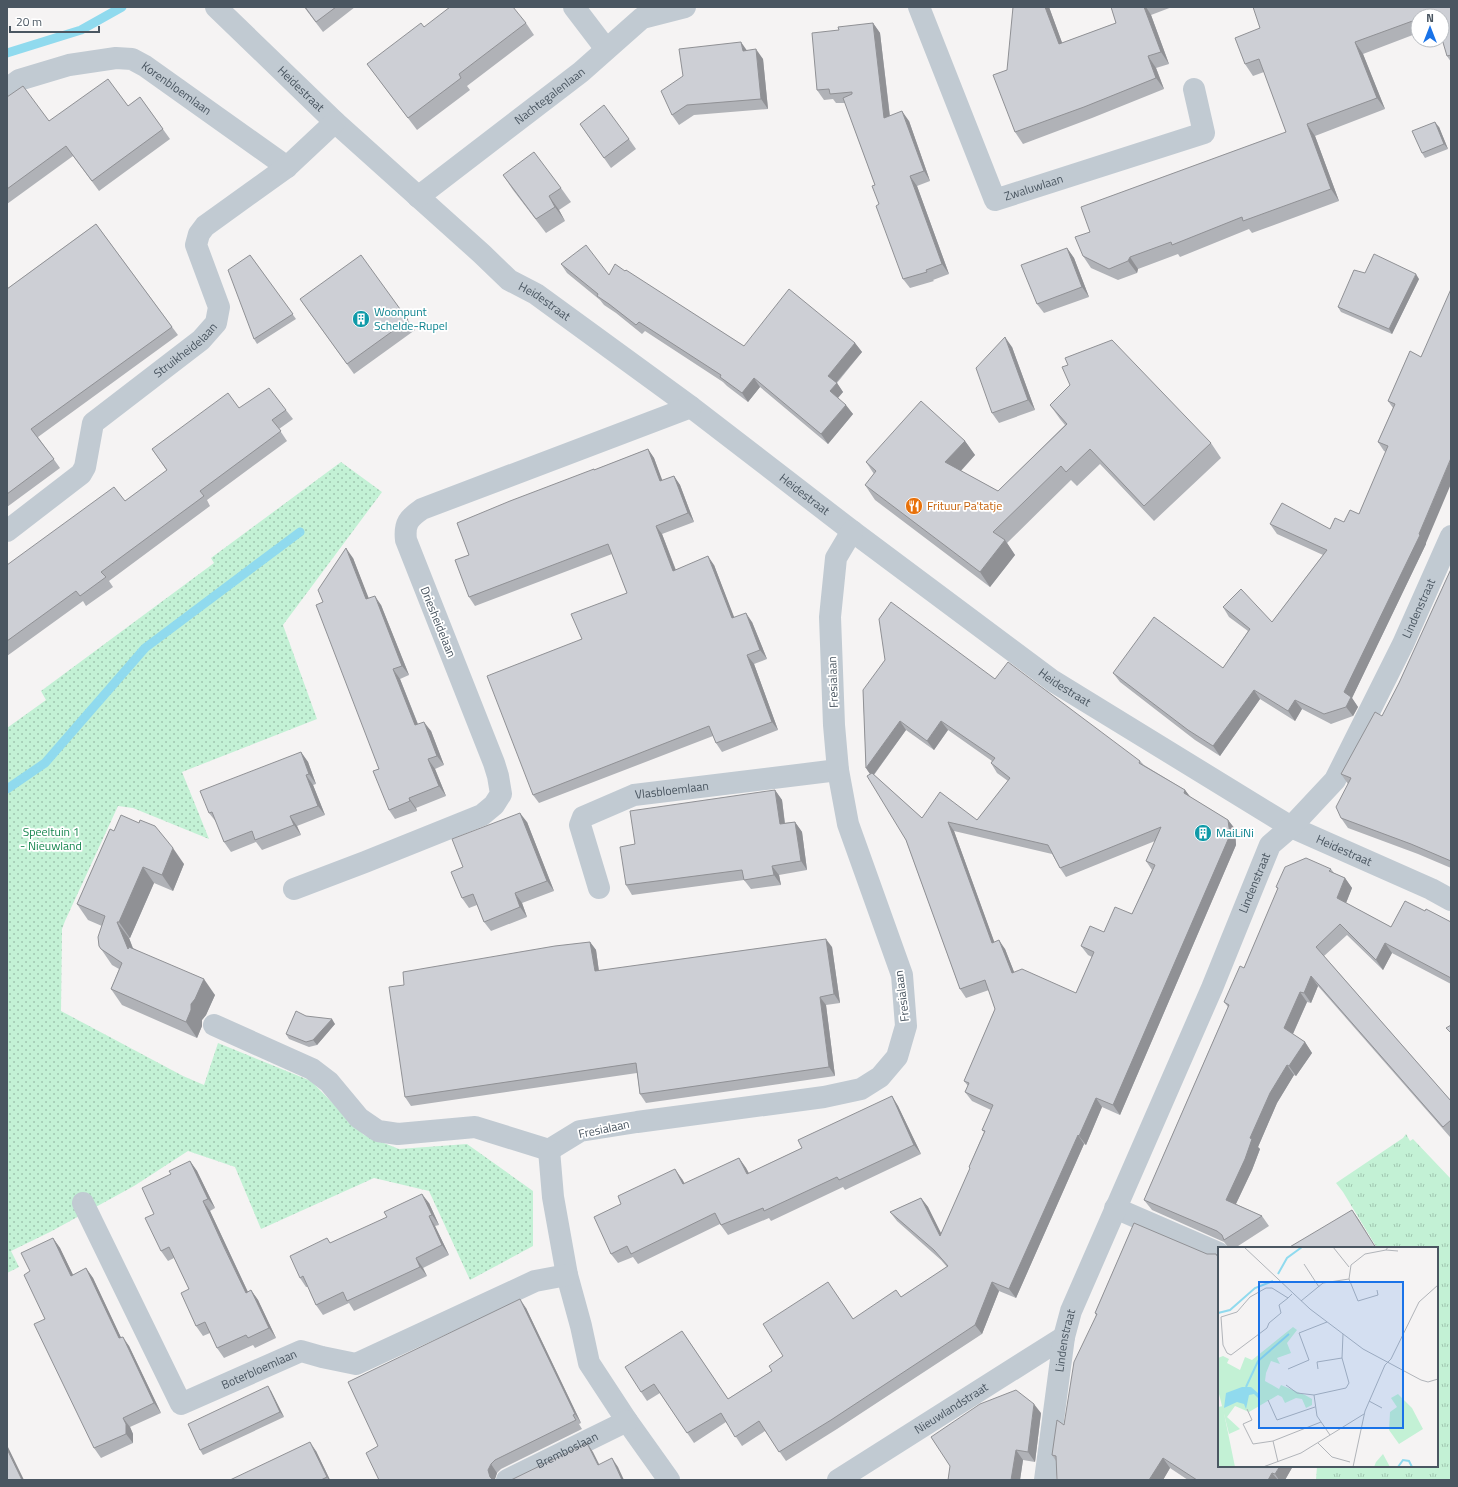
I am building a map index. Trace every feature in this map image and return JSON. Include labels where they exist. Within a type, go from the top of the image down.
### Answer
[{"type":"street","name":"Heidestraat","points":[[216,7],[335,122],[509,280],[536,294],[691,407],[852,532],[1053,681],[1291,827],[1431,889],[1451,900]]},
{"type":"street","points":[[574,7],[606,49]]},
{"type":"street","name":"Nachtegalenlaan","points":[[418,197],[581,72],[642,18],[686,7]]},
{"type":"street","name":"Zwaluwlaan","points":[[919,7],[995,200],[1204,132],[1194,89]]},
{"type":"street","name":"Korenbloemlaan","points":[[7,89],[19,80],[69,64],[116,58],[132,59],[145,66],[286,167]]},
{"type":"street","name":"Struikheidelaan","points":[[7,531],[81,474],[85,468],[93,423],[201,340],[216,323],[219,307],[196,245],[199,234],[205,226],[286,167],[335,122]]},
{"type":"street","name":"Driesheidelaan","points":[[294,889],[482,815],[494,805],[501,794],[494,763],[406,540],[405,530],[410,519],[422,509],[691,407]]},
{"type":"street","name":"Fresialaan","points":[[549,1150],[580,1132],[636,1122],[824,1097],[861,1089],[880,1077],[897,1057],[906,1026],[902,975],[848,824],[838,770],[834,725],[830,617],[836,558],[852,532]]},
{"type":"street","name":"Lindenstraat","points":[[1045,1480],[1064,1337],[1071,1311],[1212,988],[1270,845],[1291,827],[1335,780],[1403,644],[1451,536]]},
{"type":"street","name":"Vlasbloemlaan","points":[[598,888],[580,825],[583,817],[634,796],[838,770]]},
{"type":"street","points":[[214,1025],[312,1069],[329,1082],[358,1118],[378,1132],[398,1134],[475,1127],[549,1150],[553,1197],[567,1275],[581,1326],[589,1363],[627,1421],[669,1480]]},
{"type":"street","name":"Boterbloemlaan","points":[[83,1203],[181,1404],[301,1351],[356,1364],[535,1281],[567,1275]]},
{"type":"street","points":[[1115,1208],[1218,1253]]},
{"type":"street","name":"Nieuwlandstraat","points":[[838,1480],[1064,1337]]},
{"type":"street","name":"Bremboslaan","points":[[507,1480],[627,1421]]},
{"type":"green space","name":"Speeltuin 1 - Nieuwland","points":[[341,462],[382,492],[283,625],[317,719],[182,772],[209,839],[133,808],[118,806],[62,929],[61,1011],[183,1076],[204,1085],[218,1043],[311,1081],[364,1135],[399,1149],[467,1144],[533,1191],[533,1246],[470,1280],[429,1191],[374,1178],[261,1229],[235,1167],[188,1151],[134,1186],[50,1232],[11,1251],[19,1267],[7,1273],[7,728],[46,700],[41,691],[214,563],[211,558]]},
{"type":"green space","points":[[1406,1134],[1410,1141],[1413,1139],[1451,1179],[1451,1480],[1316,1480],[1317,1467],[1438,1467],[1438,1247],[1376,1247],[1336,1183],[1403,1138]]},
{"type":"building","points":[[305,7],[336,7],[316,22]]},
{"type":"building","points":[[450,7],[513,7],[526,23],[459,74],[461,78],[408,118],[367,64],[421,23],[424,27]]},
{"type":"building","points":[[1013,7],[1045,7],[1059,44],[1116,23],[1111,7],[1144,7],[1161,52],[1148,56],[1156,78],[1084,107],[1015,132],[993,75],[1007,70]]},
{"type":"building","points":[[1253,7],[1451,7],[1451,55],[1447,56],[1445,48],[1450,48],[1450,8],[1410,8],[1410,22],[1355,42],[1377,98],[1307,124],[1331,189],[1243,221],[1242,217],[1172,245],[1171,242],[1130,257],[1128,261],[1109,269],[1083,256],[1075,237],[1090,232],[1081,207],[1286,132],[1259,59],[1245,64],[1235,38],[1260,28]]},
{"type":"building","points":[[873,23],[884,118],[902,111],[924,171],[910,176],[942,264],[926,270],[927,272],[903,279],[876,206],[879,204],[872,186],[875,185],[843,98],[852,94],[852,92],[830,94],[829,89],[817,90],[812,33],[839,30],[838,27]]},
{"type":"building","points":[[741,42],[743,51],[756,49],[761,99],[687,105],[672,115],[661,91],[683,76],[679,49]]},
{"type":"building","points":[[108,79],[128,106],[140,97],[163,129],[92,181],[66,146],[7,189],[7,97],[23,86],[49,121]]},
{"type":"building","points":[[604,105],[629,139],[604,158],[580,124]]},
{"type":"building","points":[[1435,122],[1444,144],[1422,153],[1412,131]]},
{"type":"building","points":[[534,152],[561,188],[549,196],[555,207],[536,219],[503,175]]},
{"type":"building","points":[[96,224],[172,327],[31,429],[54,459],[7,494],[7,289]]},
{"type":"building","points":[[586,245],[609,275],[615,264],[744,346],[789,289],[855,343],[828,376],[837,383],[830,391],[846,405],[821,434],[754,378],[742,393],[720,377],[721,375],[639,322],[636,325],[597,296],[598,294],[561,264]]},
{"type":"building","points":[[1067,248],[1082,287],[1037,304],[1021,265]]},
{"type":"building","points":[[1374,254],[1416,274],[1389,329],[1338,307],[1354,270],[1365,273]]},
{"type":"building","points":[[250,255],[293,314],[254,339],[228,270]]},
{"type":"building","name":"Woonpunt Schelde-Rupel","points":[[361,255],[408,320],[347,364],[300,299]]},
{"type":"building","points":[[1451,289],[1451,458],[1419,534],[1420,535],[1344,692],[1351,697],[1346,707],[1324,714],[1295,700],[1288,711],[1254,690],[1213,746],[1188,730],[1113,673],[1154,617],[1223,668],[1250,629],[1223,607],[1241,589],[1272,622],[1327,550],[1270,524],[1282,503],[1330,529],[1335,518],[1344,522],[1350,510],[1359,514],[1388,446],[1378,442],[1395,404],[1388,401],[1410,351],[1421,357]]},
{"type":"building","points":[[1005,337],[1028,400],[992,413],[976,368]]},
{"type":"building","points":[[1112,340],[1211,443],[1144,506],[1090,449],[1066,472],[1061,466],[993,532],[1005,540],[980,572],[865,485],[876,471],[866,462],[921,401],[965,441],[945,462],[998,491],[1067,424],[1050,405],[1070,385],[1062,367],[1068,365],[1065,358]]},
{"type":"building","points":[[269,388],[286,410],[272,420],[281,431],[200,491],[204,496],[101,572],[106,577],[80,596],[76,591],[7,641],[7,565],[114,487],[125,501],[167,470],[152,449],[228,393],[239,408]]},
{"type":"building","points":[[648,449],[660,481],[674,476],[688,513],[656,526],[673,571],[708,556],[732,618],[746,613],[760,650],[747,655],[772,722],[716,743],[709,726],[533,795],[487,676],[582,639],[571,614],[627,593],[608,544],[469,597],[455,560],[469,555],[457,523],[510,501]]},
{"type":"building","points":[[346,548],[366,599],[375,596],[402,666],[393,669],[415,725],[424,722],[437,756],[428,759],[439,786],[409,798],[410,801],[389,810],[373,771],[379,769],[316,605],[323,602],[318,590]]},
{"type":"building","points":[[1451,569],[1451,861],[1411,844],[1341,818],[1336,807],[1351,778],[1341,774],[1375,712],[1382,716],[1399,683]]},
{"type":"building","points":[[891,602],[995,679],[1008,662],[1140,761],[1139,763],[1185,790],[1184,793],[1228,820],[1230,835],[1113,1105],[1096,1098],[1009,1289],[992,1282],[975,1325],[831,1420],[779,1452],[759,1421],[735,1437],[721,1413],[687,1433],[654,1384],[641,1392],[625,1367],[682,1331],[728,1399],[772,1371],[769,1366],[783,1356],[763,1324],[828,1282],[853,1319],[896,1290],[901,1297],[948,1266],[934,1250],[890,1212],[921,1198],[940,1236],[985,1131],[982,1130],[993,1105],[965,1092],[969,1083],[964,1081],[995,1009],[985,980],[960,989],[906,840],[867,776],[872,773],[922,818],[940,792],[977,820],[1010,778],[991,763],[995,758],[941,721],[927,741],[900,721],[866,768],[863,690],[885,660],[879,619]],"holes":[[[948,822],[1048,845],[1060,868],[1161,827],[1146,861],[1155,865],[1132,914],[1115,907],[1104,932],[1090,926],[1081,946],[1094,952],[1076,993],[1022,969],[1012,973],[999,940],[992,943]]]},
{"type":"building","points":[[301,752],[309,774],[306,775],[318,806],[290,816],[294,825],[255,840],[252,831],[224,842],[212,812],[209,813],[200,791]]},
{"type":"building","points":[[775,790],[780,824],[795,822],[801,861],[772,866],[774,875],[744,880],[742,870],[626,885],[620,847],[635,844],[630,811]]},
{"type":"building","points":[[520,813],[547,881],[515,893],[520,907],[484,922],[473,894],[462,898],[451,872],[463,867],[452,839]]},
{"type":"building","points":[[121,815],[139,823],[140,820],[155,826],[173,848],[162,875],[143,867],[119,922],[117,922],[128,949],[129,947],[204,979],[195,999],[191,1004],[191,1010],[186,1022],[111,989],[122,963],[101,949],[99,946],[98,937],[105,916],[77,904],[110,829],[114,831]]},
{"type":"building","points":[[1306,858],[1331,869],[1329,871],[1345,878],[1337,898],[1391,927],[1405,901],[1425,911],[1426,909],[1451,922],[1451,978],[1385,943],[1376,960],[1340,924],[1316,947],[1451,1101],[1451,1120],[1443,1127],[1311,976],[1304,993],[1300,992],[1284,1028],[1305,1042],[1289,1066],[1287,1065],[1270,1093],[1250,1138],[1252,1139],[1245,1159],[1226,1200],[1262,1216],[1224,1240],[1222,1235],[1217,1231],[1144,1200],[1229,1005],[1224,1002],[1240,966],[1244,968],[1278,888],[1276,887],[1285,867]]},
{"type":"building","points":[[826,939],[834,994],[820,997],[829,1067],[640,1094],[636,1063],[405,1097],[389,987],[404,985],[403,972],[555,946],[590,942],[595,971]]},
{"type":"building","points":[[296,1011],[306,1016],[332,1019],[313,1040],[306,1042],[286,1034]]},
{"type":"building","points":[[1451,1025],[1451,1033],[1446,1028]]},
{"type":"building","points":[[892,1096],[914,1145],[839,1180],[837,1177],[764,1211],[763,1208],[721,1225],[715,1213],[631,1254],[627,1246],[611,1254],[594,1217],[621,1204],[618,1196],[675,1169],[683,1184],[739,1158],[747,1174],[802,1148],[798,1140]]},
{"type":"building","points":[[190,1161],[208,1199],[203,1201],[224,1247],[246,1293],[251,1290],[269,1328],[248,1338],[246,1335],[217,1348],[205,1322],[196,1326],[181,1293],[189,1289],[169,1247],[161,1251],[145,1218],[154,1214],[142,1188],[171,1174],[169,1171]]},
{"type":"building","points":[[422,1194],[432,1215],[429,1216],[442,1245],[416,1258],[420,1267],[347,1301],[343,1292],[316,1305],[303,1276],[300,1278],[290,1256],[327,1238],[330,1243],[387,1217],[384,1212]]},
{"type":"building","points":[[1352,1210],[1375,1247],[1290,1247]]},
{"type":"building","points":[[1134,1223],[1207,1254],[1216,1254],[1218,1257],[1218,1467],[1279,1467],[1275,1474],[1272,1473],[1268,1480],[1197,1480],[1163,1458],[1149,1480],[1057,1480],[1056,1456],[1052,1455],[1057,1420],[1064,1425],[1074,1362],[1097,1314],[1095,1313]]},
{"type":"building","points":[[53,1238],[71,1276],[86,1268],[119,1338],[123,1337],[154,1403],[123,1418],[126,1424],[126,1434],[94,1448],[34,1324],[45,1319],[24,1275],[30,1271],[21,1253]]},
{"type":"building","points":[[520,1299],[575,1414],[573,1415],[576,1420],[495,1460],[488,1470],[490,1477],[493,1480],[379,1480],[366,1453],[378,1446],[348,1382]]},
{"type":"building","points":[[268,1386],[280,1412],[200,1450],[188,1424]]},
{"type":"building","points":[[1016,1390],[1034,1404],[1028,1452],[1016,1450],[1011,1480],[948,1480],[950,1466],[931,1437],[980,1404]]},
{"type":"building","points":[[310,1442],[327,1477],[321,1480],[230,1480]]},
{"type":"building","points":[[587,1443],[598,1465],[612,1458],[622,1480],[511,1480]]},
{"type":"building","points":[[7,1449],[22,1480],[7,1480]]},
{"type":"waterway","points":[[7,53],[81,30],[122,7]]},
{"type":"waterway","points":[[7,789],[45,763],[145,648],[300,532]]},
{"type":"place","name":"Woonpunt Schelde-Rupel","points":[[361,319]]},
{"type":"place","name":"Frituur Pa'tatje","points":[[914,506]]},
{"type":"place","name":"MaiLiNi","points":[[1203,833]]}]
